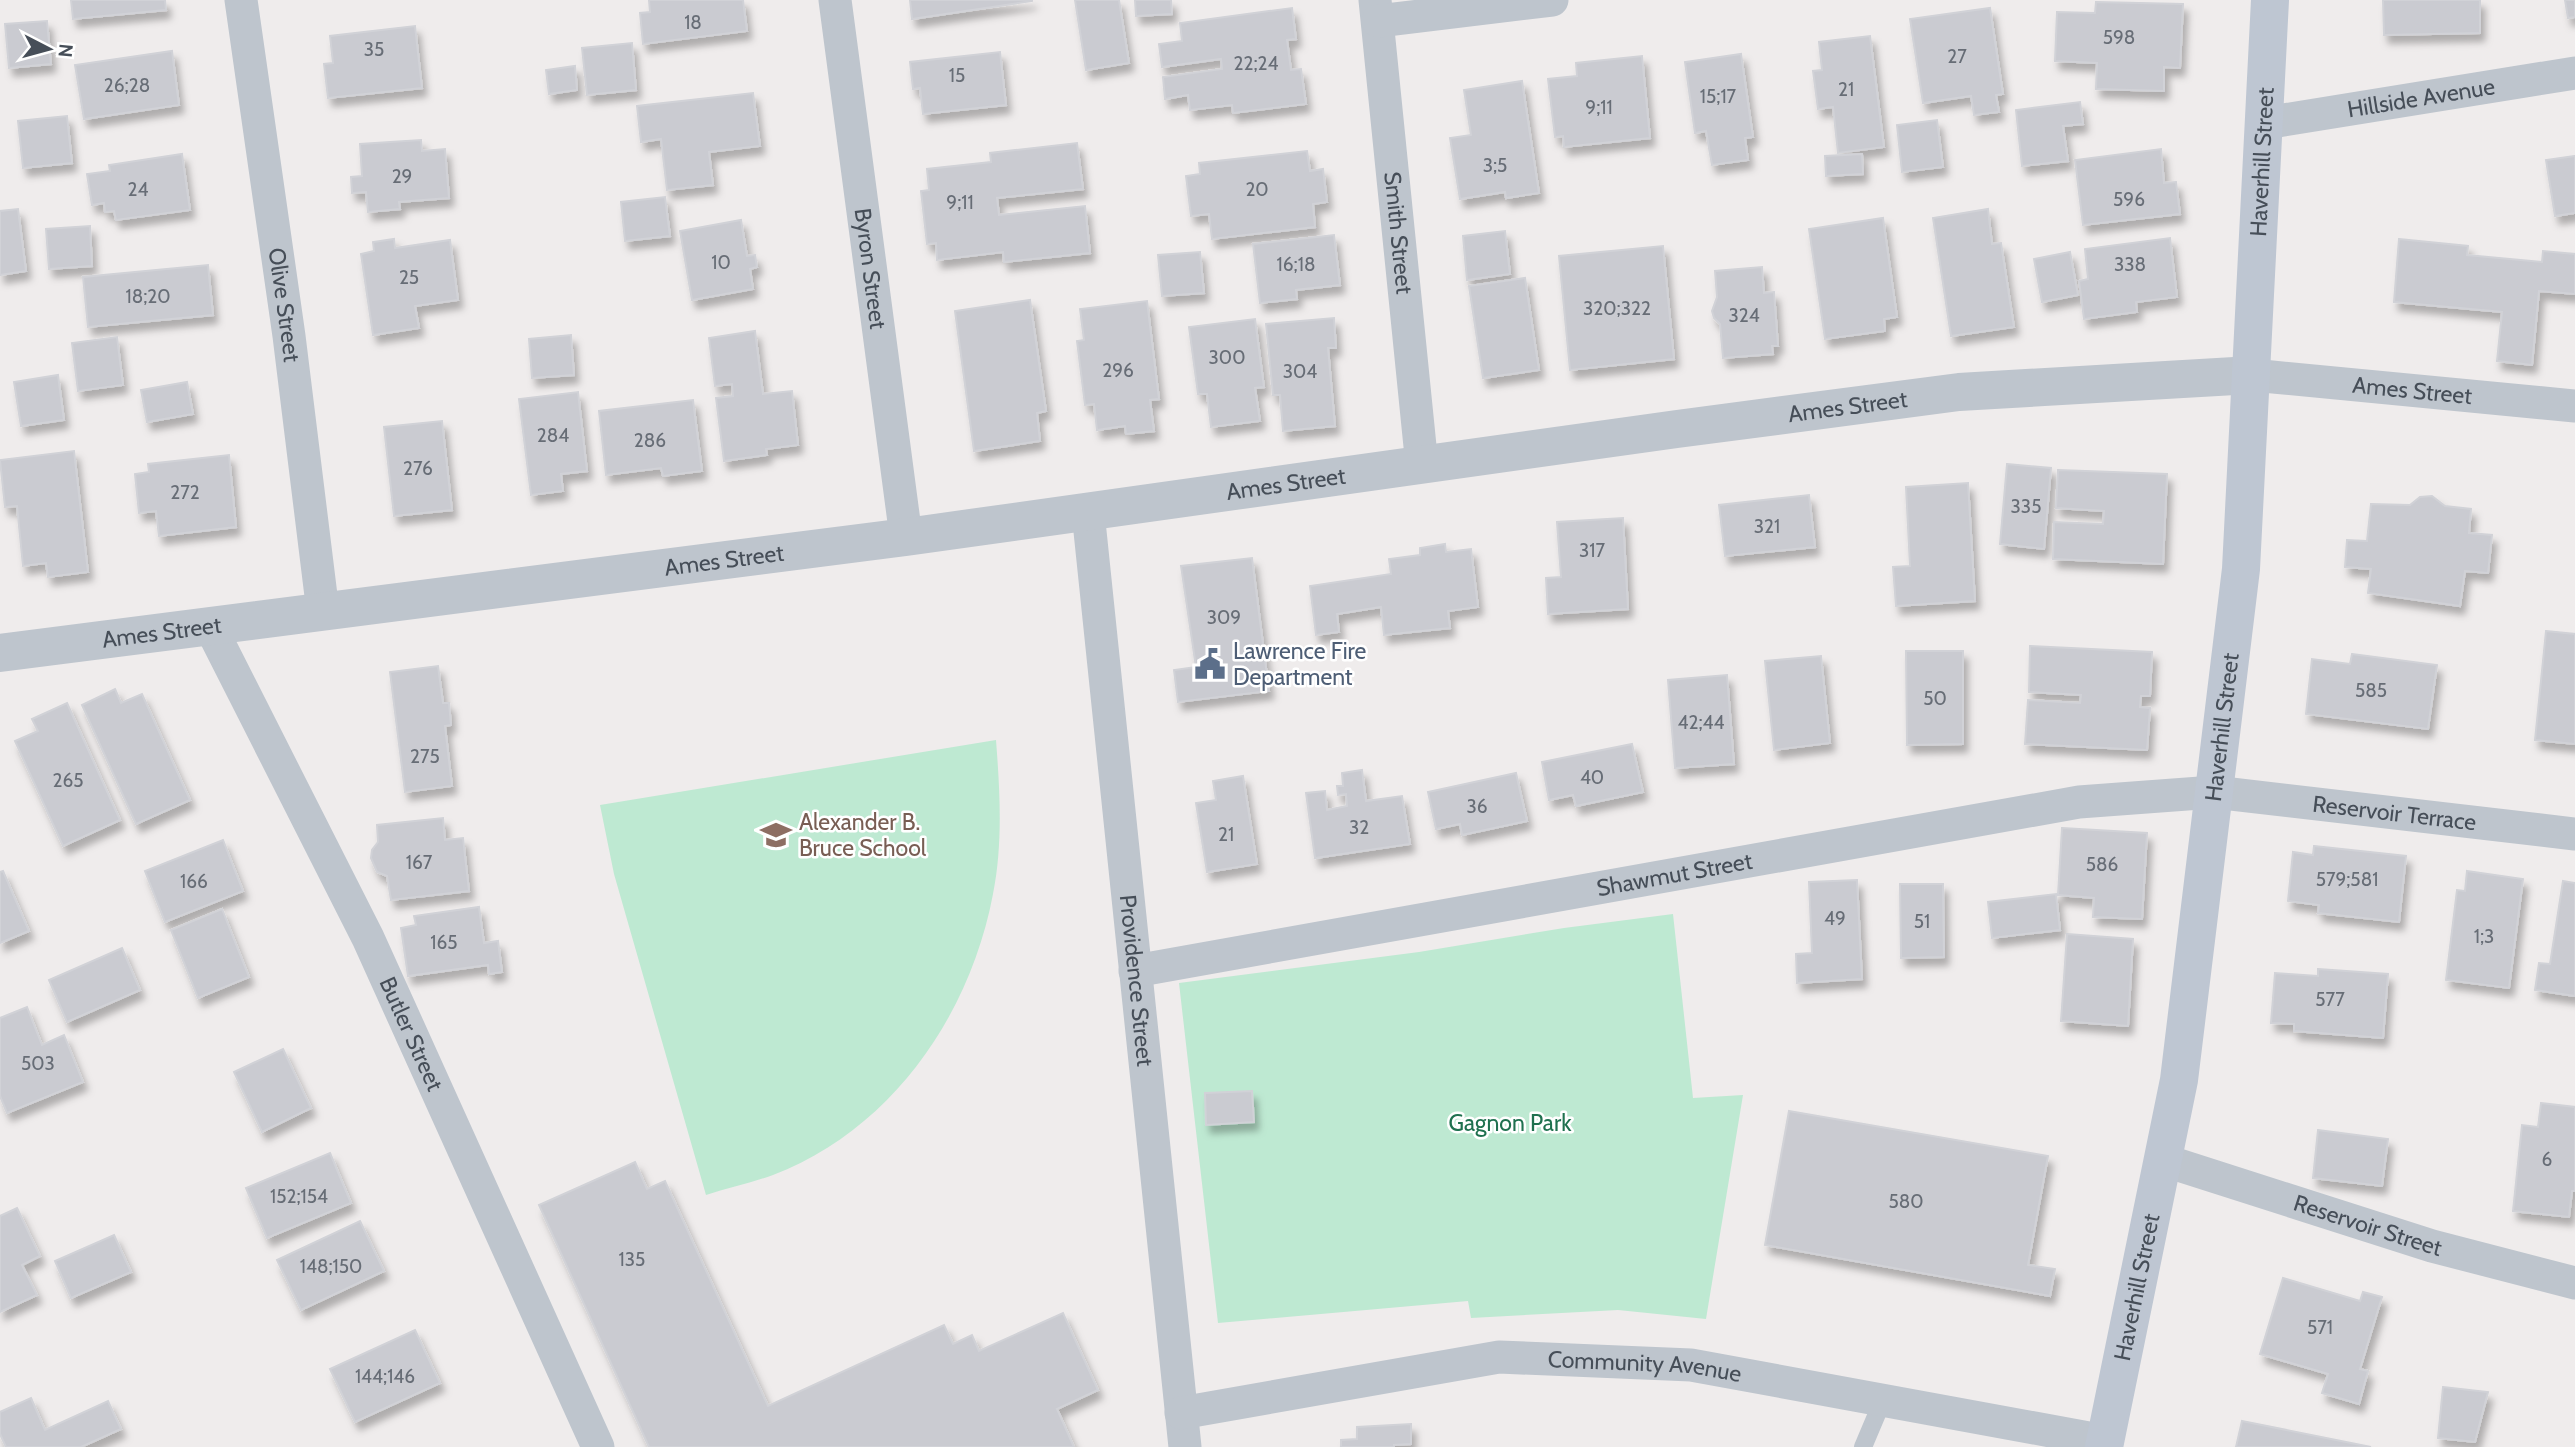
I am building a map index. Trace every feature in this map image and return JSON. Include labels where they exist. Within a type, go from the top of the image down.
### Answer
[{"type":"main road","name":"Haverhill Street","points":[[2104,1444],[2179,1080],[2241,569],[2270,0]]},
{"type":"street","name":"Olive Street","points":[[241,0],[289,335],[323,612]]},
{"type":"street","name":"Byron Street","points":[[835,0],[906,537]]},
{"type":"street","points":[[1377,11],[1552,0]]},
{"type":"street","name":"Smith Street","points":[[1377,11],[1422,466]]},
{"type":"street","name":"Hillside Avenue","points":[[2265,123],[2575,73]]},
{"type":"street","name":"Ames Street","points":[[0,653],[906,537],[1959,392],[2252,376],[2575,407]]},
{"type":"street","name":"Providence Street","points":[[1088,512],[1185,1447]]},
{"type":"street","name":"Butler Street","points":[[210,626],[368,938],[598,1447]]},
{"type":"street","name":"Reservoir Terrace","points":[[2214,793],[2575,834]]},
{"type":"street","name":"Shawmut Street","points":[[1135,971],[2079,802],[2214,793]]},
{"type":"street","name":"Reservoir Street","points":[[2163,1160],[2432,1246],[2575,1283]]},
{"type":"street","name":"Community Avenue","points":[[1181,1413],[1500,1357],[1691,1365],[2104,1444]]},
{"type":"lane","points":[[1863,1447],[1882,1402]]},
{"type":"green space","points":[[996,740],[999,837],[993,894],[982,939],[966,983],[944,1025],[919,1063],[888,1098],[854,1129],[815,1155],[773,1175],[706,1195],[614,874],[600,805]]},
{"type":"green space","name":"Gagnon Park","points":[[1673,914],[1693,1098],[1743,1095],[1706,1319],[1618,1310],[1471,1318],[1468,1301],[1218,1323],[1179,983],[1419,952],[1564,928]]},
{"type":"building","points":[[71,0],[165,0],[166,10],[73,19]]},
{"type":"building","points":[[649,0],[743,0],[747,31],[643,44],[640,13],[650,12]]},
{"type":"building","points":[[910,0],[1032,0],[1032,1],[912,19]]},
{"type":"building","points":[[1075,0],[1119,0],[1129,63],[1086,70]]},
{"type":"building","points":[[1135,0],[1171,0],[1172,14],[1136,16]]},
{"type":"building","points":[[2383,0],[2480,0],[2480,33],[2384,35]]},
{"type":"building","points":[[2565,0],[2575,0],[2575,17],[2568,18]]},
{"type":"building","points":[[2096,2],[2183,4],[2180,68],[2164,67],[2164,91],[2096,89],[2097,63],[2055,61],[2057,12],[2095,13]]},
{"type":"building","points":[[1292,8],[1296,39],[1287,40],[1291,70],[1301,69],[1306,104],[1233,113],[1232,105],[1190,110],[1188,95],[1165,99],[1163,77],[1222,69],[1221,59],[1162,67],[1159,44],[1182,41],[1180,23]]},
{"type":"building","points":[[1990,8],[2003,94],[1996,95],[1999,112],[1974,115],[1971,96],[1923,103],[1910,19]]},
{"type":"building","points":[[47,21],[51,64],[9,68],[5,24]]},
{"type":"building","points":[[415,26],[422,88],[328,98],[324,64],[333,63],[330,36]]},
{"type":"building","points":[[1870,36],[1884,147],[1838,153],[1833,107],[1818,109],[1813,71],[1822,70],[1819,42]]},
{"type":"building","points":[[632,43],[636,90],[587,95],[582,48]]},
{"type":"building","points":[[172,51],[179,105],[84,119],[75,65]]},
{"type":"building","points":[[1000,52],[1006,105],[923,114],[920,88],[913,89],[910,62]]},
{"type":"building","points":[[1741,54],[1753,137],[1745,138],[1748,160],[1712,165],[1706,131],[1695,133],[1685,62]]},
{"type":"building","points":[[1642,56],[1650,138],[1564,147],[1563,136],[1555,137],[1548,79],[1577,76],[1576,63]]},
{"type":"building","points":[[575,66],[577,90],[549,94],[546,70]]},
{"type":"building","points":[[1522,81],[1539,193],[1506,198],[1505,192],[1460,199],[1450,138],[1471,135],[1464,90]]},
{"type":"building","points":[[753,93],[760,146],[709,152],[713,185],[667,190],[661,139],[641,142],[637,106]]},
{"type":"building","points":[[2080,102],[2083,124],[2063,126],[2068,161],[2022,166],[2016,110]]},
{"type":"building","points":[[67,116],[72,163],[23,168],[18,121]]},
{"type":"building","points":[[1937,120],[1943,167],[1902,172],[1897,125]]},
{"type":"building","points":[[421,140],[422,151],[445,149],[449,198],[399,202],[400,209],[368,212],[366,192],[352,193],[351,177],[362,176],[360,144]]},
{"type":"building","points":[[1077,143],[1083,189],[997,198],[999,215],[1085,206],[1090,253],[1004,262],[1003,252],[937,260],[936,243],[927,244],[921,191],[929,190],[927,169],[991,162],[990,153]]},
{"type":"building","points":[[2161,149],[2164,183],[2176,182],[2180,214],[2083,225],[2075,160]]},
{"type":"building","points":[[1307,151],[1310,171],[1323,169],[1327,202],[1313,204],[1315,227],[1212,239],[1209,214],[1191,216],[1186,176],[1200,174],[1199,163]]},
{"type":"building","points":[[182,154],[190,210],[116,220],[114,211],[105,212],[104,203],[92,205],[87,174],[110,171],[109,165]]},
{"type":"building","points":[[1862,154],[1863,174],[1826,176],[1825,156]]},
{"type":"building","points":[[2575,156],[2575,213],[2555,216],[2546,160]]},
{"type":"building","points":[[665,197],[670,236],[625,241],[621,202]]},
{"type":"building","points":[[18,209],[26,271],[0,275],[0,211]]},
{"type":"building","points":[[1988,209],[1992,244],[2001,243],[2014,327],[1951,336],[1933,218]]},
{"type":"building","points":[[1883,218],[1897,317],[1884,319],[1885,331],[1825,339],[1809,229]]},
{"type":"building","points":[[741,220],[747,256],[755,255],[757,267],[750,269],[753,289],[692,300],[680,231]]},
{"type":"building","points":[[90,226],[92,266],[49,269],[46,229]]},
{"type":"building","points":[[1505,231],[1510,274],[1467,280],[1463,236]]},
{"type":"building","points":[[1334,235],[1340,285],[1296,290],[1297,299],[1260,303],[1253,244]]},
{"type":"building","points":[[2170,238],[2177,297],[2136,302],[2137,312],[2084,319],[2079,281],[2088,279],[2085,249]]},
{"type":"building","points":[[394,239],[395,248],[450,240],[458,300],[415,306],[419,328],[373,335],[361,254],[374,251],[373,242]]},
{"type":"building","points":[[2399,239],[2468,246],[2467,255],[2542,262],[2543,251],[2575,254],[2575,294],[2539,291],[2532,365],[2497,361],[2502,312],[2394,302]]},
{"type":"building","points":[[1663,246],[1674,359],[1570,370],[1559,256]]},
{"type":"building","points":[[1200,252],[1204,293],[1162,296],[1158,255]]},
{"type":"building","points":[[2070,252],[2078,295],[2042,302],[2034,259]]},
{"type":"building","points":[[208,265],[213,315],[88,327],[83,277]]},
{"type":"building","points":[[1762,267],[1764,293],[1774,292],[1778,346],[1772,346],[1773,354],[1723,358],[1720,324],[1712,311],[1717,297],[1715,271]]},
{"type":"building","points":[[1525,278],[1539,370],[1483,378],[1469,286]]},
{"type":"building","points":[[1030,300],[1046,411],[1037,413],[1040,441],[974,451],[955,311]]},
{"type":"building","points":[[1147,301],[1159,399],[1150,400],[1154,431],[1126,434],[1125,426],[1097,430],[1094,404],[1085,405],[1077,341],[1084,340],[1080,309]]},
{"type":"building","points":[[1334,318],[1336,348],[1328,348],[1335,426],[1283,431],[1280,395],[1273,395],[1266,324]]},
{"type":"building","points":[[1255,319],[1264,387],[1255,388],[1260,421],[1211,427],[1207,394],[1198,394],[1189,327]]},
{"type":"building","points":[[755,331],[763,394],[792,391],[798,445],[766,449],[767,455],[724,461],[716,398],[733,396],[732,384],[715,386],[709,338]]},
{"type":"building","points":[[571,335],[574,375],[532,378],[529,339]]},
{"type":"building","points":[[117,337],[123,385],[78,391],[72,343]]},
{"type":"building","points":[[58,375],[64,420],[21,426],[14,382]]},
{"type":"building","points":[[187,382],[193,414],[147,422],[141,390]]},
{"type":"building","points":[[578,392],[587,471],[561,474],[563,491],[531,495],[519,399]]},
{"type":"building","points":[[693,400],[702,471],[663,476],[661,468],[606,475],[599,411]]},
{"type":"building","points":[[442,421],[452,510],[394,516],[384,427]]},
{"type":"building","points":[[74,451],[88,572],[48,577],[46,563],[23,566],[17,506],[5,507],[0,460]]},
{"type":"building","points":[[229,455],[236,527],[159,536],[156,511],[139,513],[135,474],[149,472],[148,464]]},
{"type":"building","points":[[2007,464],[2051,468],[2044,549],[2000,544]]},
{"type":"building","points":[[2058,470],[2167,474],[2163,564],[2053,559],[2054,522],[2103,524],[2104,511],[2056,508]]},
{"type":"building","points":[[1968,483],[1975,601],[1896,606],[1893,567],[1910,566],[1906,487]]},
{"type":"building","points":[[1809,495],[1815,547],[1725,556],[1719,505]]},
{"type":"building","points":[[2432,496],[2445,506],[2471,509],[2469,533],[2492,535],[2488,573],[2465,571],[2460,606],[2368,593],[2371,569],[2345,567],[2347,540],[2367,541],[2371,504],[2410,505],[2420,497]]},
{"type":"building","points":[[1623,518],[1628,609],[1548,614],[1546,578],[1561,577],[1557,522]]},
{"type":"building","points":[[1445,544],[1446,552],[1471,549],[1478,607],[1448,611],[1450,628],[1384,635],[1381,607],[1337,614],[1339,632],[1316,635],[1310,586],[1391,574],[1389,559],[1420,555],[1420,548]]},
{"type":"building","points":[[1252,558],[1269,691],[1178,702],[1174,670],[1196,667],[1181,566]]},
{"type":"building","points":[[2546,631],[2575,634],[2575,744],[2535,740]]},
{"type":"building","points":[[2030,646],[2152,652],[2150,696],[2141,696],[2140,707],[2150,708],[2147,750],[2025,744],[2028,700],[2080,703],[2081,695],[2029,692]]},
{"type":"building","points":[[1906,651],[1963,651],[1963,744],[1907,745]]},
{"type":"building","points":[[2352,654],[2437,665],[2428,729],[2306,714],[2312,659],[2350,664]]},
{"type":"building","points":[[1821,656],[1830,743],[1774,750],[1765,661]]},
{"type":"building","points":[[438,666],[443,703],[449,703],[451,725],[445,726],[452,786],[405,792],[390,672]]},
{"type":"building","points":[[1727,675],[1734,764],[1675,768],[1668,680]]},
{"type":"building","points":[[115,689],[121,703],[142,694],[190,800],[136,824],[82,705]]},
{"type":"building","points":[[67,703],[120,820],[63,846],[15,741],[38,731],[32,719]]},
{"type":"building","points":[[1632,744],[1643,792],[1576,806],[1573,795],[1549,800],[1542,762]]},
{"type":"building","points":[[1362,770],[1366,801],[1402,796],[1410,844],[1315,858],[1306,793],[1325,791],[1327,810],[1347,806],[1346,794],[1338,795],[1337,786],[1343,786],[1342,773]]},
{"type":"building","points":[[1516,773],[1527,821],[1462,835],[1460,824],[1436,829],[1428,792]]},
{"type":"building","points":[[1243,776],[1257,864],[1207,872],[1196,803],[1216,800],[1213,781]]},
{"type":"building","points":[[443,818],[445,840],[463,838],[469,891],[391,900],[387,876],[377,872],[371,858],[372,850],[378,842],[377,825]]},
{"type":"building","points":[[2062,828],[2147,833],[2142,919],[2093,917],[2094,898],[2058,895]]},
{"type":"building","points":[[223,840],[243,891],[165,922],[145,871]]},
{"type":"building","points":[[2314,846],[2406,856],[2399,922],[2318,913],[2319,905],[2288,901],[2293,852],[2313,855]]},
{"type":"building","points":[[3,871],[29,931],[0,943],[0,872]]},
{"type":"building","points":[[2467,871],[2523,879],[2509,988],[2446,980],[2457,890],[2465,891]]},
{"type":"building","points":[[1857,880],[1862,979],[1797,983],[1796,954],[1812,953],[1809,882]]},
{"type":"building","points":[[2563,881],[2575,883],[2575,996],[2535,990],[2539,963],[2550,964]]},
{"type":"building","points":[[1900,884],[1943,884],[1944,957],[1901,958]]},
{"type":"building","points":[[2056,894],[2060,930],[1992,938],[1988,902]]},
{"type":"building","points":[[479,907],[484,943],[498,941],[502,972],[489,974],[488,965],[408,976],[401,928],[416,925],[414,916]]},
{"type":"building","points":[[222,909],[249,977],[198,998],[171,930]]},
{"type":"building","points":[[2067,934],[2133,939],[2128,1026],[2061,1021]]},
{"type":"building","points":[[122,948],[140,990],[67,1022],[49,980]]},
{"type":"building","points":[[2318,969],[2388,974],[2383,1038],[2294,1031],[2294,1024],[2271,1023],[2275,973],[2318,976]]},
{"type":"building","points":[[27,1007],[42,1045],[64,1035],[83,1082],[7,1113],[0,1096],[0,1018]]},
{"type":"building","points":[[283,1049],[311,1108],[262,1132],[234,1072]]},
{"type":"building","points":[[1252,1091],[1254,1122],[1206,1125],[1205,1093]]},
{"type":"building","points":[[2541,1103],[2575,1107],[2575,1191],[2572,1191],[2569,1217],[2513,1211],[2522,1125],[2538,1127]]},
{"type":"building","points":[[1789,1111],[2048,1156],[2028,1265],[2055,1269],[2050,1296],[1765,1245]]},
{"type":"building","points":[[2318,1130],[2388,1139],[2382,1186],[2313,1178]]},
{"type":"building","points":[[330,1153],[351,1203],[267,1238],[246,1188]]},
{"type":"building","points":[[635,1162],[647,1189],[665,1181],[768,1406],[944,1325],[953,1344],[972,1335],[979,1351],[1063,1313],[1098,1390],[1057,1409],[1074,1447],[649,1447],[539,1205]]},
{"type":"building","points":[[17,1208],[40,1256],[22,1265],[37,1295],[0,1312],[0,1216]]},
{"type":"building","points":[[360,1221],[384,1271],[301,1310],[277,1260]]},
{"type":"building","points":[[114,1235],[131,1272],[71,1298],[55,1261]]},
{"type":"building","points":[[2283,1278],[2360,1301],[2363,1292],[2382,1297],[2360,1369],[2368,1371],[2359,1404],[2322,1393],[2328,1374],[2260,1354]]},
{"type":"building","points":[[415,1330],[440,1383],[355,1422],[330,1369]]},
{"type":"building","points":[[2443,1387],[2488,1392],[2475,1442],[2438,1438]]},
{"type":"building","points":[[31,1398],[45,1430],[108,1401],[121,1429],[81,1447],[6,1447],[0,1434],[0,1412]]},
{"type":"building","points":[[2242,1421],[2371,1447],[2236,1447]]},
{"type":"building","points":[[1411,1424],[1411,1444],[1394,1447],[1341,1447],[1341,1440],[1357,1439],[1357,1427]]},
{"type":"place","name":"Lawrence Fire Department","points":[[1210,664]]},
{"type":"place","name":"Alexander B. Bruce School","points":[[776,835]]}]
